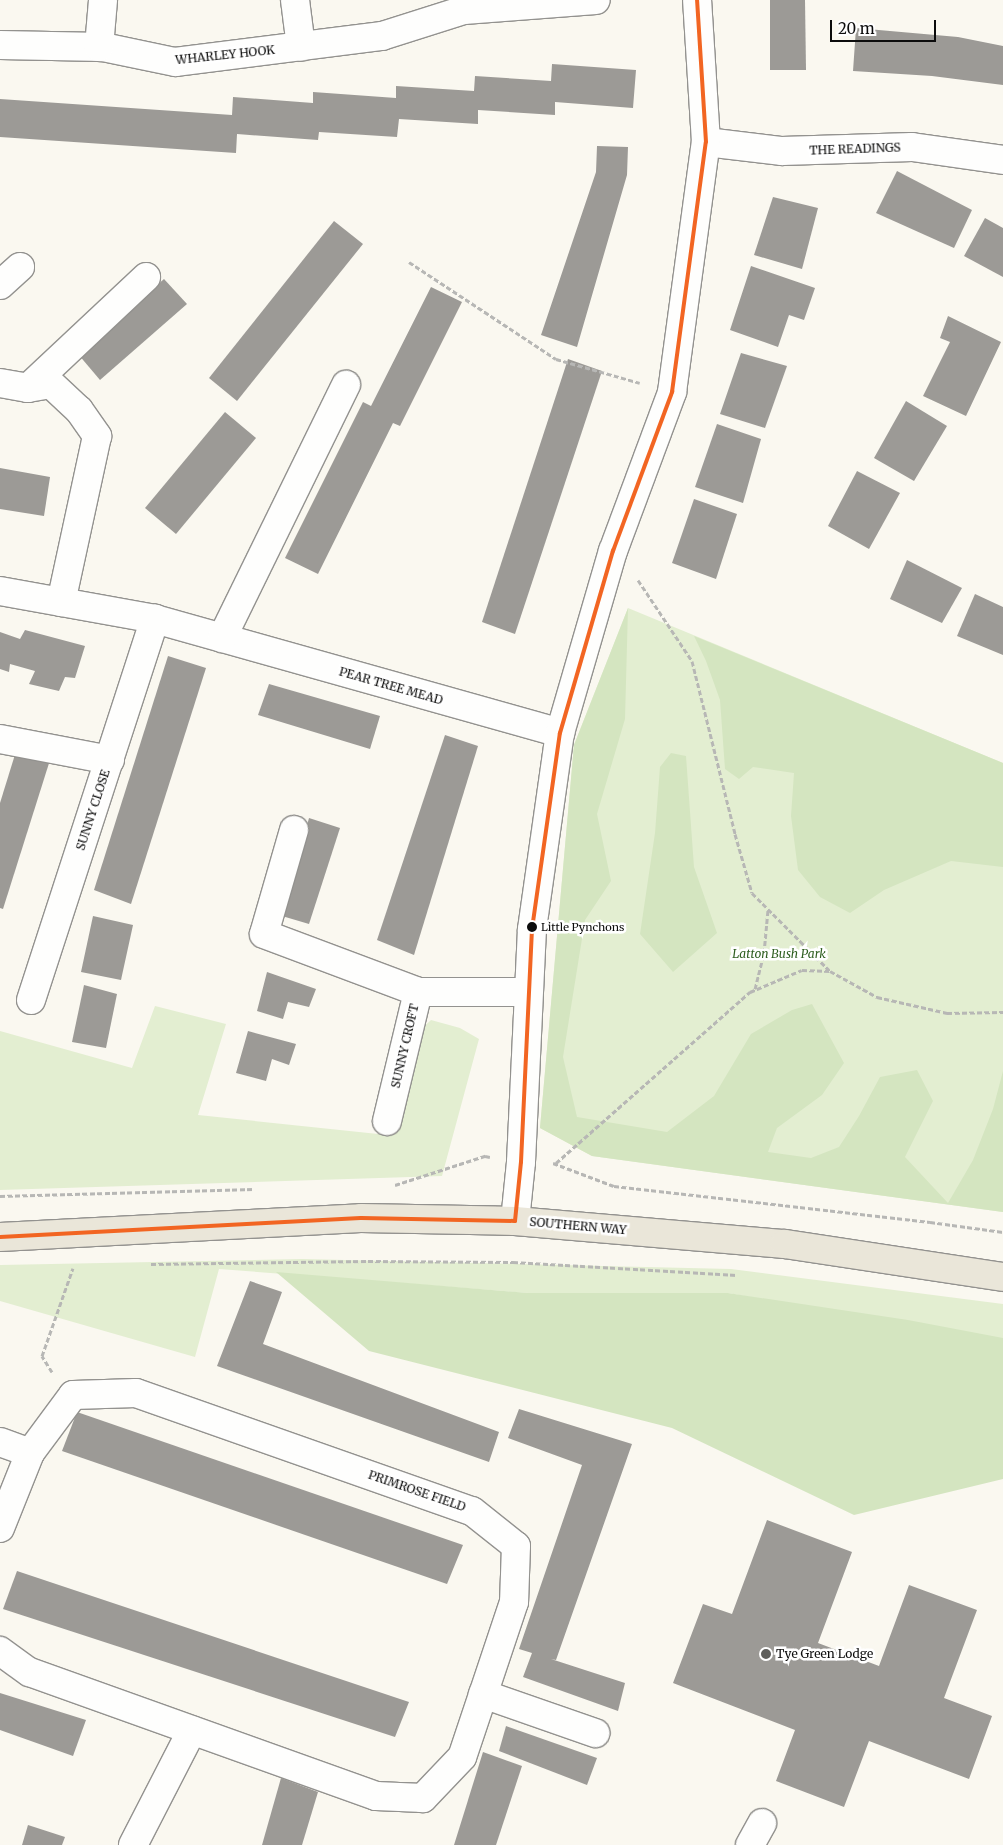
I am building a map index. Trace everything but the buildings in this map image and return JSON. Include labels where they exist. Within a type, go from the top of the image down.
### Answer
[{"type":"main road","name":"SOUTHERN WAY","points":[[0,1237],[361,1218],[515,1221],[786,1244],[1003,1276]]},
{"type":"street","points":[[99,47],[103,0]]},
{"type":"street","points":[[295,0],[301,47]]},
{"type":"street","name":"WHARLEY HOOK","points":[[0,45],[99,47],[174,62],[382,36],[464,10],[596,0]]},
{"type":"street","points":[[515,1221],[521,1162],[532,929],[560,733],[613,552],[672,392],[706,142],[697,0]]},
{"type":"street","name":"THE READINGS","points":[[706,142],[782,152],[912,147],[1003,160]]},
{"type":"street","points":[[0,285],[20,267]]},
{"type":"street","points":[[28,388],[146,276]]},
{"type":"street","points":[[0,384],[28,388],[51,384],[79,410],[97,436],[61,602]]},
{"type":"street","points":[[222,638],[346,385]]},
{"type":"street","name":"PEAR TREE MEAD","points":[[0,591],[155,619],[560,733]]},
{"type":"street","name":"SUNNY CLOSE","points":[[32,1000],[155,619]]},
{"type":"street","points":[[0,739],[110,760]]},
{"type":"street","points":[[294,830],[264,934],[418,992]]},
{"type":"street","name":"SUNNY CROFT","points":[[387,1121],[418,992],[528,992]]},
{"type":"street","name":"PRIMROSE FIELD","points":[[0,1652],[28,1672],[376,1796],[423,1798],[462,1757],[514,1602],[516,1546],[472,1511],[136,1393],[73,1395],[70,1400]]},
{"type":"street","points":[[0,1528],[30,1453],[70,1400]]},
{"type":"street","points":[[0,1442],[30,1453]]},
{"type":"street","points":[[483,1694],[595,1733]]},
{"type":"street","points":[[133,1845],[192,1730]]},
{"type":"path","points":[[409,262],[556,359],[672,392]]},
{"type":"path","points":[[613,552],[644,588],[692,660],[735,834],[752,893],[830,971],[877,996],[947,1012],[1003,1012]]},
{"type":"path","points":[[755,990],[764,953],[768,909]]},
{"type":"path","points":[[556,1164],[649,1080],[755,990],[802,970],[830,971]]},
{"type":"path","points":[[392,1186],[486,1156],[521,1162],[556,1164],[614,1186],[1003,1232]]},
{"type":"path","points":[[0,1196],[263,1188]]},
{"type":"path","points":[[148,1264],[368,1261],[512,1262],[741,1275]]},
{"type":"path","points":[[64,1268],[82,1267]]},
{"type":"path","points":[[70,1400],[42,1356],[73,1268]]},
{"type":"green space","name":"Latton Bush Park","points":[[628,608],[1003,763],[1003,1212],[592,1156],[540,1128],[574,745]]},
{"type":"green space","points":[[628,608],[625,719],[597,814],[611,881],[585,920],[563,1057],[577,1117],[667,1132],[714,1096],[751,1034],[792,1010],[812,1004],[844,1063],[822,1095],[777,1128],[768,1152],[811,1158],[839,1147],[859,1116],[880,1077],[917,1070],[933,1101],[905,1157],[948,1203],[973,1160],[993,1109],[1003,1071],[1003,1212],[592,1156],[540,1128],[574,745]]},
{"type":"green space","points":[[694,636],[1003,763],[1003,867],[951,861],[884,890],[850,913],[820,897],[798,870],[791,816],[794,773],[753,767],[739,779],[725,769],[720,700],[706,661]]},
{"type":"green space","points":[[671,753],[686,756],[694,867],[717,933],[673,972],[640,934],[655,833],[660,767]]},
{"type":"green space","points":[[155,1006],[226,1024],[198,1115],[378,1134],[398,1062],[416,1034],[431,1020],[460,1028],[479,1039],[442,1176],[0,1190],[0,1031],[132,1068]]},
{"type":"green space","points":[[302,1259],[731,1269],[1003,1304],[1003,1342],[728,1293],[528,1293],[219,1269],[195,1357],[0,1301],[0,1265]]},
{"type":"green space","points":[[276,1272],[528,1293],[728,1293],[908,1320],[1003,1338],[1003,1479],[854,1515],[672,1428],[369,1351]]},
{"type":"transit line","points":[[0,1237],[361,1218],[515,1221],[521,1162],[532,929],[560,733],[613,551],[672,392],[706,142],[697,0]]},
{"type":"place","name":"Little Pynchons","points":[[532,927]]},
{"type":"place","name":"Tye Green Lodge","points":[[766,1654]]}]
